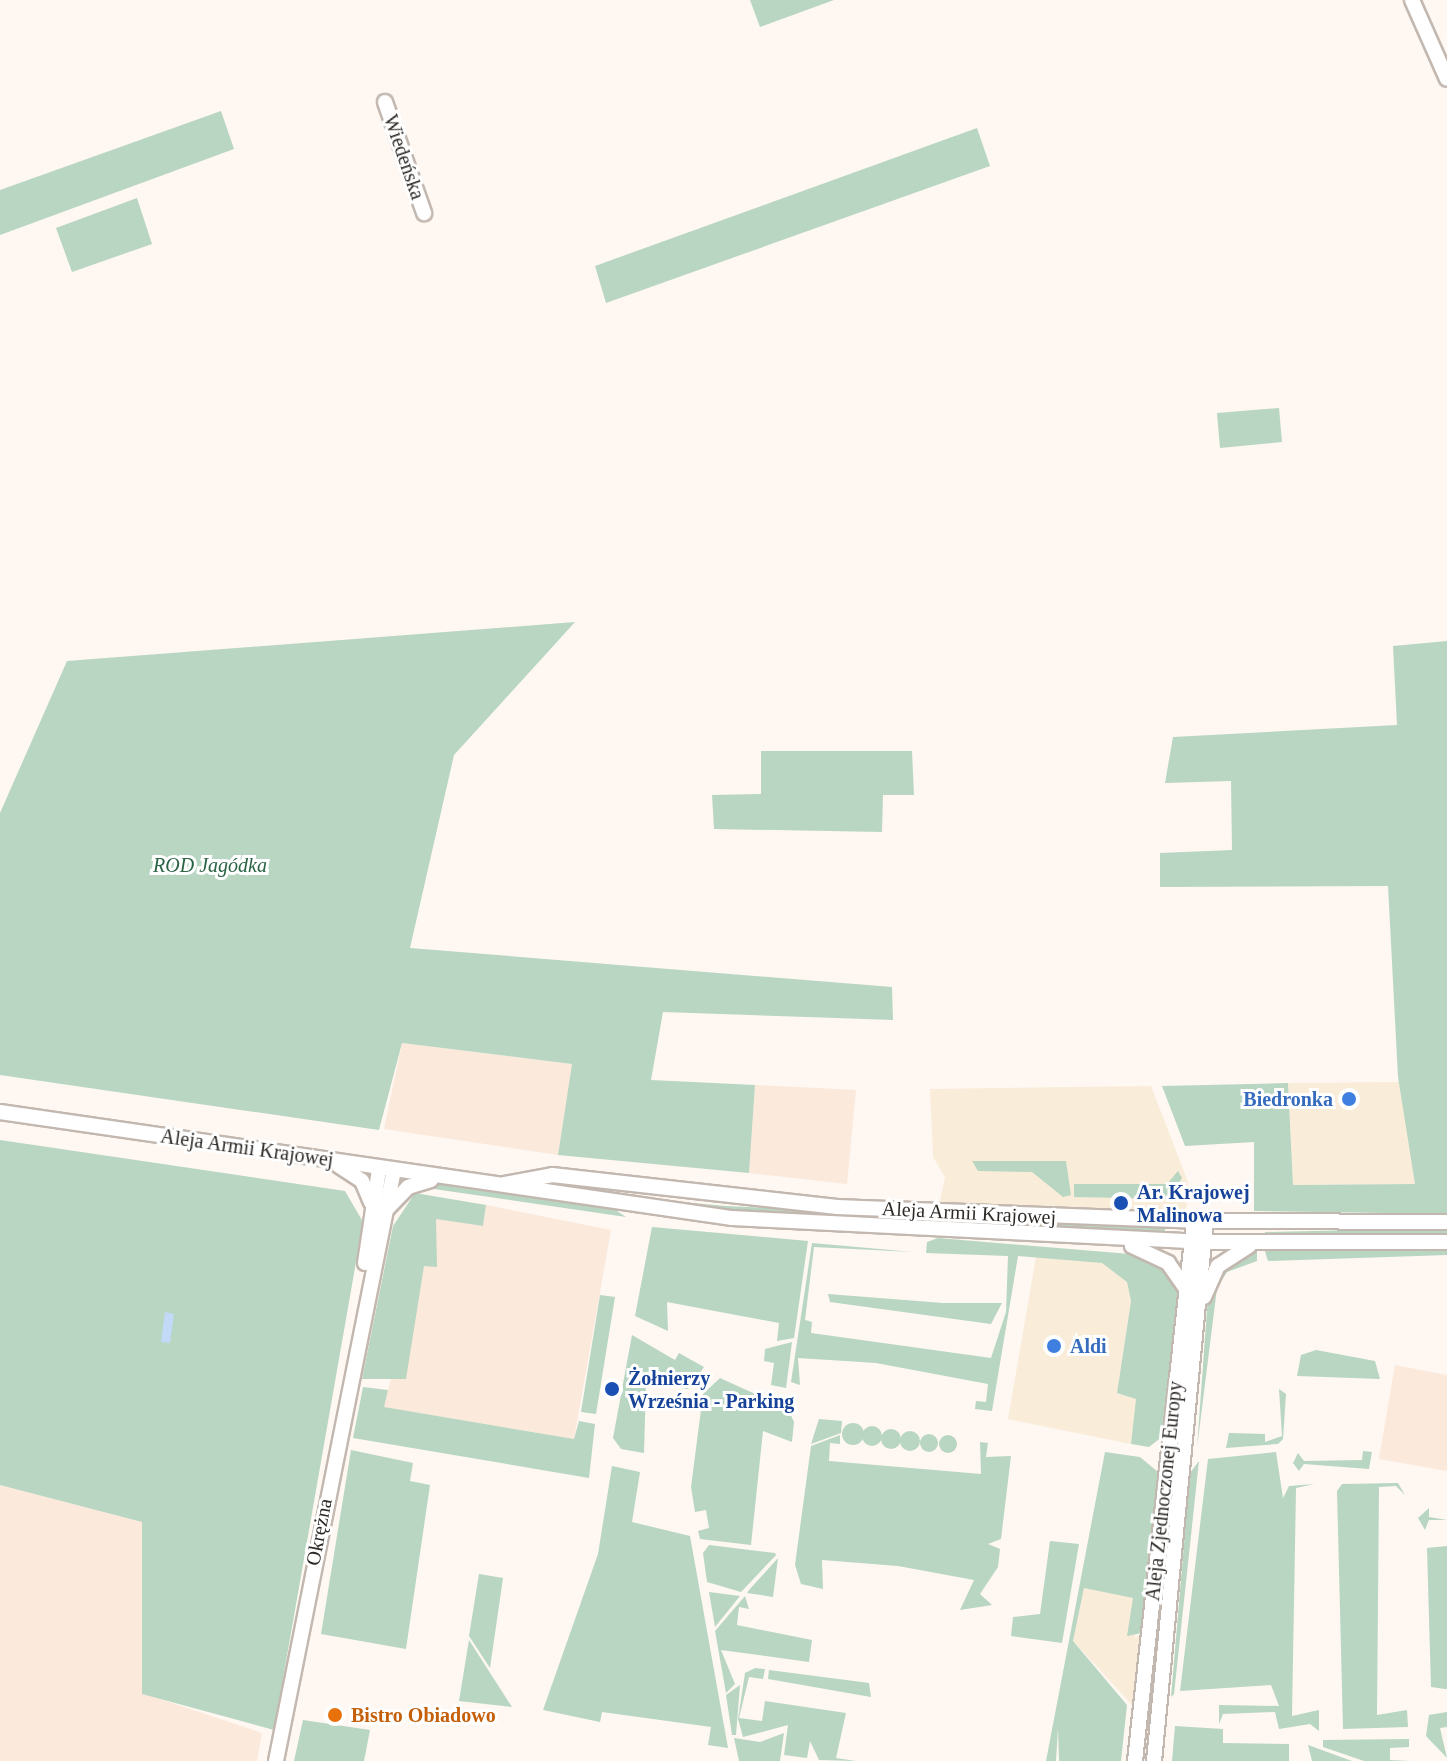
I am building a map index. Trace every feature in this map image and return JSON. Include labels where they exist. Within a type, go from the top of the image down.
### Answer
[{"type":"street","points":[[1412,0],[1447,79]]},
{"type":"street","name":"Wiedeńska","points":[[385,102],[424,213]]},
{"type":"street","name":"Aleja Armii Krajowej","points":[[0,1112],[319,1158],[494,1187],[813,1225],[1118,1241],[1447,1242]]},
{"type":"street","points":[[319,1158],[362,1181],[377,1213],[408,1187],[443,1178]]},
{"type":"street","name":"Okrężna","points":[[276,1761],[386,1169]]},
{"type":"street","name":"Aleja Armii Krajowej","points":[[494,1187],[552,1175],[815,1205],[1200,1221],[1447,1222]]},
{"type":"street","name":"Aleja Zjednoczonej Europy","points":[[1154,1761],[1200,1310],[1200,1221]]},
{"type":"street","points":[[1118,1241],[1163,1259],[1186,1289]]},
{"type":"street","name":"Aleja Zjednoczonej Europy","points":[[1135,1761],[1186,1289],[1198,1242]]},
{"type":"street","points":[[1200,1310],[1218,1266],[1261,1242]]},
{"type":"shaded area","points":[[402,1043],[572,1064],[558,1155],[384,1129]]},
{"type":"shaded area","points":[[1402,1082],[1415,1184],[1293,1185],[1288,1083]]},
{"type":"shaded area","points":[[755,1085],[856,1090],[847,1184],[749,1173]]},
{"type":"shaded area","points":[[1151,1086],[1188,1182],[1186,1211],[939,1206],[945,1177],[933,1157],[930,1089]]},
{"type":"shaded area","points":[[486,1205],[611,1230],[574,1439],[383,1407],[436,1219],[483,1226]]},
{"type":"shaded area","points":[[1036,1257],[1102,1263],[1127,1281],[1131,1301],[1117,1393],[1137,1399],[1131,1444],[1008,1419]]},
{"type":"shaded area","points":[[1395,1365],[1447,1375],[1447,1471],[1379,1459]]},
{"type":"shaded area","points":[[0,1485],[142,1522],[142,1693],[262,1733],[257,1761],[0,1761]]},
{"type":"shaded area","points":[[1084,1588],[1133,1597],[1135,1638],[1142,1633],[1134,1707],[1073,1641]]},
{"type":"green space","points":[[750,0],[834,0],[760,27]]},
{"type":"green space","points":[[221,111],[234,149],[0,235],[0,190]]},
{"type":"green space","points":[[977,128],[990,166],[606,303],[595,266]]},
{"type":"green space","points":[[137,198],[152,244],[72,272],[56,228]]},
{"type":"green space","points":[[1279,408],[1282,442],[1220,448],[1217,413]]},
{"type":"green space","name":"ROD Jagódka","points":[[575,622],[454,755],[410,948],[892,987],[893,1020],[663,1012],[651,1080],[755,1085],[749,1173],[558,1155],[572,1064],[402,1043],[379,1130],[0,1075],[0,813],[67,661]]},
{"type":"green space","points":[[1447,641],[1447,1214],[1254,1211],[1254,1142],[1185,1146],[1162,1086],[1288,1083],[1293,1185],[1415,1184],[1398,1077],[1388,886],[1160,887],[1160,853],[1232,850],[1231,781],[1165,783],[1173,737],[1397,725],[1393,646]]},
{"type":"green space","points":[[761,751],[912,751],[914,795],[883,795],[882,832],[714,829],[712,795],[761,794]]},
{"type":"green space","points":[[0,1140],[345,1191],[363,1222],[274,1730],[142,1694],[142,1522],[0,1485]]},
{"type":"green space","points":[[972,1161],[1066,1161],[1071,1195],[1063,1197],[1032,1172],[978,1171]]},
{"type":"green space","points":[[1178,1171],[1182,1178],[1169,1199],[1074,1197],[1074,1184],[1167,1184]]},
{"type":"green space","points":[[440,1184],[614,1209],[626,1217],[420,1187]]},
{"type":"green space","points":[[415,1193],[486,1205],[483,1226],[436,1219],[437,1267],[424,1266],[406,1379],[362,1379],[393,1226]]},
{"type":"green space","points":[[648,1199],[811,1210],[810,1219],[748,1215]]},
{"type":"green space","points":[[817,1211],[1165,1228],[1165,1231],[815,1220]]},
{"type":"green space","points":[[652,1227],[808,1241],[794,1338],[777,1341],[779,1323],[667,1302],[668,1331],[635,1316]]},
{"type":"green space","points":[[1447,1228],[1447,1237],[1264,1236],[1265,1232]]},
{"type":"green space","points":[[938,1238],[1142,1255],[1168,1270],[1180,1287],[1163,1436],[1149,1447],[1131,1444],[1136,1399],[1117,1393],[1131,1301],[1127,1282],[1102,1263],[1018,1256],[992,1411],[975,1409],[976,1401],[986,1402],[988,1384],[876,1363],[798,1358],[800,1385],[791,1382],[812,1243],[913,1252],[814,1247],[805,1320],[812,1322],[811,1333],[991,1358],[1006,1312],[1008,1256],[926,1253],[927,1242]]},
{"type":"green space","points":[[1257,1248],[1257,1261],[1227,1272],[1217,1288],[1197,1448],[1208,1296],[1221,1269]]},
{"type":"green space","points":[[1264,1248],[1447,1248],[1447,1255],[1268,1261]]},
{"type":"green space","points":[[828,1294],[943,1303],[1002,1303],[991,1324],[830,1302]]},
{"type":"green space","points":[[600,1295],[615,1297],[596,1414],[581,1412]]},
{"type":"green space","points":[[632,1335],[675,1360],[679,1353],[704,1367],[688,1389],[646,1382],[644,1453],[621,1449],[613,1438]]},
{"type":"green space","points":[[792,1342],[786,1388],[771,1385],[774,1363],[764,1361],[765,1349]]},
{"type":"green space","points":[[1316,1350],[1375,1361],[1380,1379],[1297,1376],[1301,1355]]},
{"type":"green space","points":[[720,1378],[788,1409],[794,1422],[792,1442],[763,1431],[751,1545],[700,1539],[698,1531],[709,1528],[706,1510],[695,1512],[691,1487],[703,1394]]},
{"type":"green space","points":[[363,1387],[388,1390],[384,1407],[574,1439],[579,1421],[595,1424],[589,1478],[353,1438]]},
{"type":"green space","points":[[1279,1389],[1286,1394],[1283,1439],[1278,1444],[1226,1448],[1229,1433],[1265,1434],[1265,1442],[1282,1436]]},
{"type":"green space","points":[[819,1419],[842,1421],[841,1433],[811,1444]]},
{"type":"green space","points":[[853,1423],[861,1426],[864,1434],[861,1442],[853,1445],[845,1442],[842,1434],[845,1426]]},
{"type":"green space","points":[[872,1426],[879,1429],[882,1436],[879,1443],[872,1446],[865,1443],[862,1436],[865,1429]]},
{"type":"green space","points":[[891,1429],[898,1432],[901,1439],[898,1446],[891,1449],[884,1446],[881,1439],[884,1432]]},
{"type":"green space","points":[[910,1431],[917,1434],[920,1441],[917,1448],[910,1451],[903,1448],[900,1441],[903,1434]]},
{"type":"green space","points":[[929,1434],[938,1443],[929,1452],[920,1443]]},
{"type":"green space","points":[[840,1435],[840,1444],[830,1443],[829,1461],[981,1474],[980,1442],[988,1443],[986,1457],[1011,1456],[1001,1539],[988,1544],[1000,1549],[998,1567],[980,1594],[992,1605],[960,1610],[974,1580],[898,1566],[822,1560],[823,1589],[801,1584],[795,1565],[811,1446]]},
{"type":"green space","points":[[948,1435],[957,1444],[948,1453],[939,1444]]},
{"type":"green space","points":[[351,1450],[413,1463],[410,1481],[430,1485],[406,1649],[321,1634]]},
{"type":"green space","points":[[1363,1451],[1372,1452],[1369,1469],[1304,1464],[1299,1471],[1293,1463],[1298,1453],[1304,1461],[1362,1460]]},
{"type":"green space","points":[[1105,1452],[1140,1457],[1158,1472],[1142,1633],[1127,1636],[1133,1598],[1084,1588],[1073,1641],[1127,1705],[1121,1761],[1059,1761],[1058,1728],[1056,1761],[1046,1761]]},
{"type":"green space","points":[[1276,1452],[1283,1498],[1289,1486],[1314,1484],[1296,1488],[1292,1716],[1319,1710],[1319,1731],[1310,1724],[1279,1729],[1275,1712],[1223,1714],[1219,1724],[1219,1705],[1279,1706],[1271,1685],[1180,1691],[1208,1459]]},
{"type":"green space","points":[[1199,1461],[1174,1694],[1171,1697],[1190,1473]]},
{"type":"green space","points":[[612,1466],[640,1472],[632,1522],[690,1536],[728,1748],[708,1745],[711,1727],[602,1712],[600,1722],[543,1710],[598,1554]]},
{"type":"green space","points":[[1172,1470],[1168,1572],[1152,1721],[1145,1720]]},
{"type":"green space","points":[[1398,1483],[1405,1495],[1396,1486],[1379,1487],[1377,1715],[1407,1710],[1408,1727],[1343,1729],[1337,1491],[1342,1484]]},
{"type":"green space","points":[[1429,1508],[1429,1517],[1447,1520],[1429,1520],[1425,1530],[1418,1518]]},
{"type":"green space","points":[[1050,1541],[1079,1544],[1062,1643],[1011,1636],[1013,1617],[1040,1614]]},
{"type":"green space","points":[[709,1545],[776,1555],[741,1592],[707,1582],[703,1553]]},
{"type":"green space","points":[[1447,1546],[1445,1689],[1431,1687],[1427,1548]]},
{"type":"green space","points":[[778,1558],[773,1597],[747,1593],[749,1590]]},
{"type":"green space","points":[[479,1574],[503,1578],[490,1668],[469,1636]]},
{"type":"green space","points":[[709,1592],[740,1596],[715,1627]]},
{"type":"green space","points":[[745,1596],[749,1609],[739,1607],[737,1625],[812,1640],[809,1662],[721,1650],[735,1684],[726,1693],[715,1631]]},
{"type":"green space","points":[[469,1640],[512,1707],[459,1701]]},
{"type":"green space","points":[[755,1668],[765,1669],[763,1679],[749,1677],[739,1718],[762,1721],[765,1701],[846,1713],[836,1758],[856,1761],[819,1760],[810,1741],[807,1758],[784,1755],[788,1725],[743,1737],[738,1719],[745,1673]]},
{"type":"green space","points":[[769,1670],[869,1683],[871,1697],[768,1679]]},
{"type":"green space","points":[[740,1685],[736,1735],[732,1735],[726,1695]]},
{"type":"green space","points":[[1447,1712],[1447,1727],[1440,1728],[1447,1758],[1426,1736],[1429,1715]]},
{"type":"green space","points":[[303,1720],[370,1730],[364,1761],[294,1761]]},
{"type":"green space","points":[[1175,1726],[1223,1729],[1223,1743],[1289,1744],[1289,1761],[1172,1761]]},
{"type":"green space","points":[[784,1733],[780,1761],[739,1761],[734,1738],[760,1742]]},
{"type":"green space","points":[[1409,1739],[1409,1747],[1390,1748],[1390,1760],[1410,1761],[1364,1761],[1323,1747],[1323,1740]]},
{"type":"green space","points":[[1308,1745],[1352,1761],[1312,1761]]},
{"type":"water","points":[[165,1312],[174,1314],[170,1343],[161,1342]]},
{"type":"place","name":"Biedronka","points":[[1349,1099]]},
{"type":"place","name":"Ar. Krajowej Malinowa","points":[[1121,1203]]},
{"type":"place","name":"Aldi","points":[[1054,1346]]},
{"type":"place","name":"Żołnierzy Września - Parking","points":[[612,1389]]},
{"type":"place","name":"Bistro Obiadowo","points":[[335,1715]]}]
